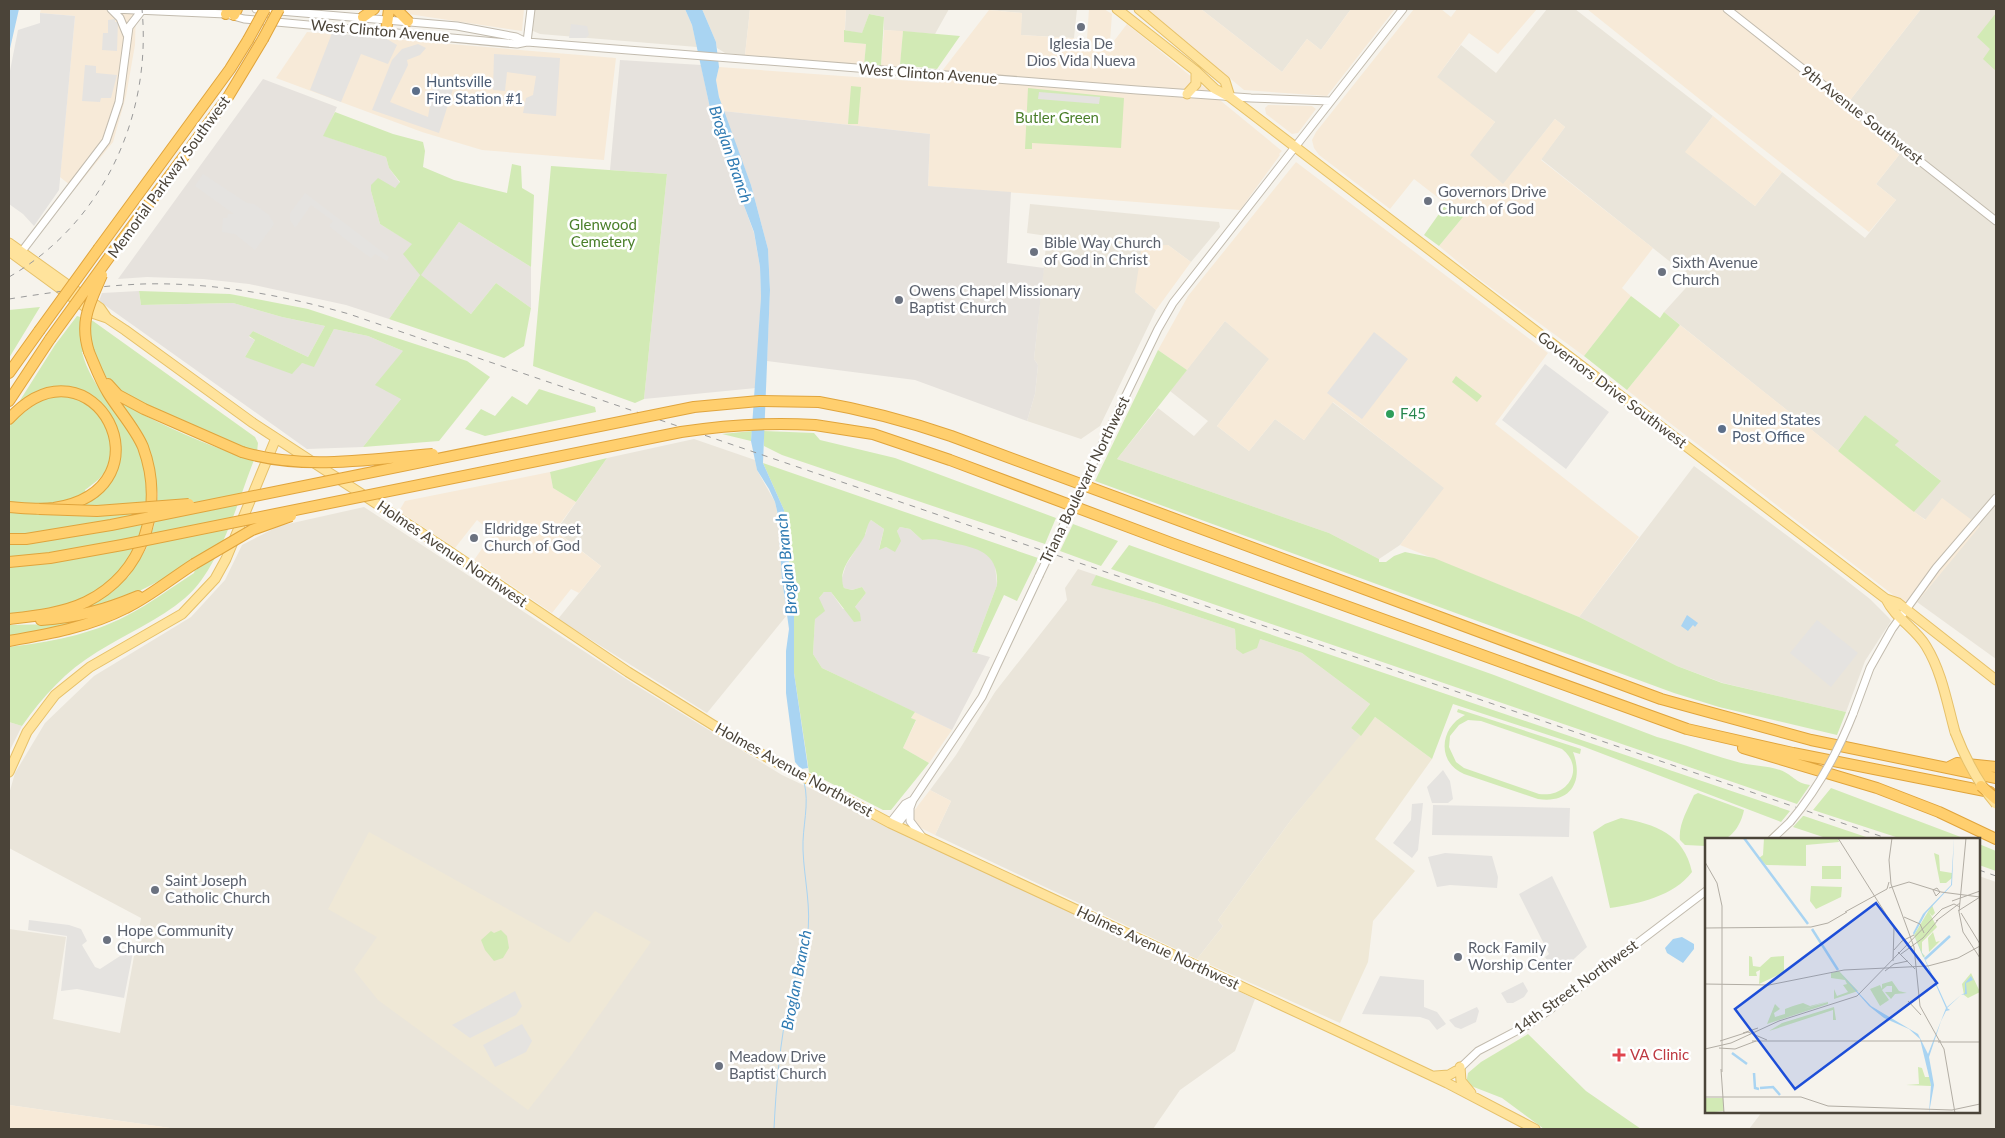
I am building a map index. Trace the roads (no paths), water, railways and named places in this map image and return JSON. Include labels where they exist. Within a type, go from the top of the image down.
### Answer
[{"type":"highway","name":"Memorial Parkway Southwest","points":[[9,401],[50,339],[228,97],[263,39],[270,9]]},
{"type":"highway","name":"Memorial Parkway Southwest","points":[[39,331],[230,69],[270,9]]},
{"type":"highway","points":[[363,17],[374,9]]},
{"type":"highway","points":[[396,9],[408,21]]},
{"type":"highway","points":[[384,31],[385,14]]},
{"type":"highway","points":[[9,619],[60,611],[84,603],[104,592],[132,564],[149,526],[153,491],[148,462],[142,445],[107,391],[89,352],[84,329],[86,316],[110,256]]},
{"type":"highway","points":[[9,362],[39,331]]},
{"type":"highway","points":[[9,373],[39,331]]},
{"type":"highway","points":[[99,374],[118,395],[131,402],[242,452],[275,460],[294,463],[332,463],[476,450]]},
{"type":"highway","points":[[9,419],[29,400],[41,394],[66,392],[79,395],[100,409],[114,431],[116,455],[110,474],[102,486],[92,495],[65,506],[39,509]]},
{"type":"highway","points":[[9,539],[26,539],[111,525],[694,407],[759,401],[819,402],[898,418],[951,436],[1661,698],[1812,740],[1996,778]]},
{"type":"highway","points":[[9,562],[68,555],[330,504],[681,432],[742,424],[815,424],[892,440],[1753,752],[1877,788],[1938,812],[1996,839]]},
{"type":"highway","points":[[9,507],[97,511],[235,500]]},
{"type":"highway","points":[[9,641],[86,625],[128,608],[194,564],[252,530],[330,504]]},
{"type":"highway","points":[[9,619],[28,621],[66,618],[93,613],[158,588]]},
{"type":"highway","points":[[1688,729],[1793,753],[1996,793]]},
{"type":"highway","points":[[1947,768],[1957,763],[1996,767]]},
{"type":"highway","points":[[1982,786],[1996,799]]},
{"type":"main road","name":"Governors Drive Southwest","points":[[1117,9],[1196,71],[1215,89],[1230,97],[1886,599],[1898,603],[1996,680]]},
{"type":"main road","name":"Governors Drive Southwest","points":[[1139,9],[1225,81],[1230,97]]},
{"type":"main road","points":[[1187,94],[1196,84],[1196,71]]},
{"type":"main road","name":"Holmes Avenue Northwest","points":[[9,243],[19,254],[100,308],[107,318],[276,438],[446,549],[628,672],[736,740],[893,824],[1431,1075],[1534,1129]]},
{"type":"main road","name":"Holmes Avenue Northwest","points":[[9,251],[19,254]]},
{"type":"main road","points":[[9,772],[27,732],[55,695],[90,667],[182,614],[215,579],[226,559],[276,438]]},
{"type":"main road","points":[[1886,599],[1890,609],[1917,634],[1927,647],[1935,664],[1955,732],[1971,768],[1996,804]]},
{"type":"main road","points":[[1431,1075],[1448,1075],[1458,1069],[1461,1081],[1475,1097]]},
{"type":"street","name":"West Clinton Avenue","points":[[112,9],[231,12],[244,19],[517,44],[527,42],[1187,94],[1330,101]]},
{"type":"street","points":[[112,9],[120,18],[127,35]]},
{"type":"street","points":[[231,12],[243,9]]},
{"type":"street","name":"West Clinton Avenue","points":[[256,9],[363,17],[385,14],[408,21],[457,26],[516,37],[527,42]]},
{"type":"street","points":[[527,42],[531,9]]},
{"type":"street","name":"Triana Boulevard Northwest","points":[[893,824],[910,808],[913,800],[982,697],[1158,329],[1173,303],[1403,9]]},
{"type":"street","name":"9th Avenue Southwest","points":[[1727,9],[1996,221]]},
{"type":"street","points":[[19,254],[106,141],[119,102],[129,27],[143,10]]},
{"type":"street","points":[[1773,838],[1806,804],[1825,776],[1842,743],[1864,680],[1874,659],[1892,630],[1936,568],[1996,498]]},
{"type":"street","points":[[893,824],[905,804],[913,800]]},
{"type":"street","points":[[910,808],[910,821],[923,838]]},
{"type":"street","name":"14th Street Northwest","points":[[1447,1083],[1458,1069],[1478,1051],[1528,1025],[1705,892]]},
{"type":"water","points":[[9,9],[19,9],[9,53]]},
{"type":"water","points":[[685,9],[702,9],[716,42],[719,67],[716,80],[719,97],[751,185],[768,249],[770,290],[763,463],[784,510],[794,615],[794,673],[808,768],[801,769],[795,762],[786,693],[786,651],[789,629],[782,579],[778,515],[769,489],[757,470],[751,441],[761,297],[760,267],[754,232],[733,182],[710,108],[692,25]]},
{"type":"water","points":[[1687,615],[1698,623],[1695,627],[1693,625],[1688,631],[1681,626]]},
{"type":"water","points":[[1682,937],[1694,944],[1694,949],[1683,963],[1667,953],[1665,948],[1673,939]]},
{"type":"waterway","name":"Broglan Branch","points":[[774,1129],[783,1032],[791,992],[807,938],[808,927],[803,850],[806,807],[804,782]]},
{"type":"railway","points":[[9,277],[42,254],[71,227],[95,197],[114,163],[129,127],[139,88],[143,49],[142,9]]},
{"type":"railway","points":[[9,299],[92,288],[142,284],[194,285],[247,291],[349,314],[1886,838]]},
{"type":"railway","points":[[1980,870],[1996,876]]},
{"type":"place","name":"Iglesia De Dios Vida Nueva","points":[[1081,27]]},
{"type":"place","name":"Huntsville Fire Station #1","points":[[416,91]]},
{"type":"place","name":"Governors Drive Church of God","points":[[1428,201]]},
{"type":"place","name":"Bible Way Church of God in Christ","points":[[1034,252]]},
{"type":"place","name":"Sixth Avenue Church","points":[[1662,272]]},
{"type":"place","name":"Owens Chapel Missionary Baptist Church","points":[[899,300]]},
{"type":"place","name":"F45","points":[[1390,414]]},
{"type":"place","name":"United States Post Office","points":[[1722,429]]},
{"type":"place","name":"Eldridge Street Church of God","points":[[474,538]]},
{"type":"place","name":"Saint Joseph Catholic Church","points":[[155,890]]},
{"type":"place","name":"Hope Community Church","points":[[107,940]]},
{"type":"place","name":"Rock Family Worship Center","points":[[1458,957]]},
{"type":"place","name":"VA Clinic","points":[[1619,1055]]},
{"type":"place","name":"Meadow Drive Baptist Church","points":[[719,1066]]},
{"type":"park label","name":"Butler Green","points":[[1057,118]]},
{"type":"park label","name":"Glenwood Cemetery","points":[[603,234]]}]
